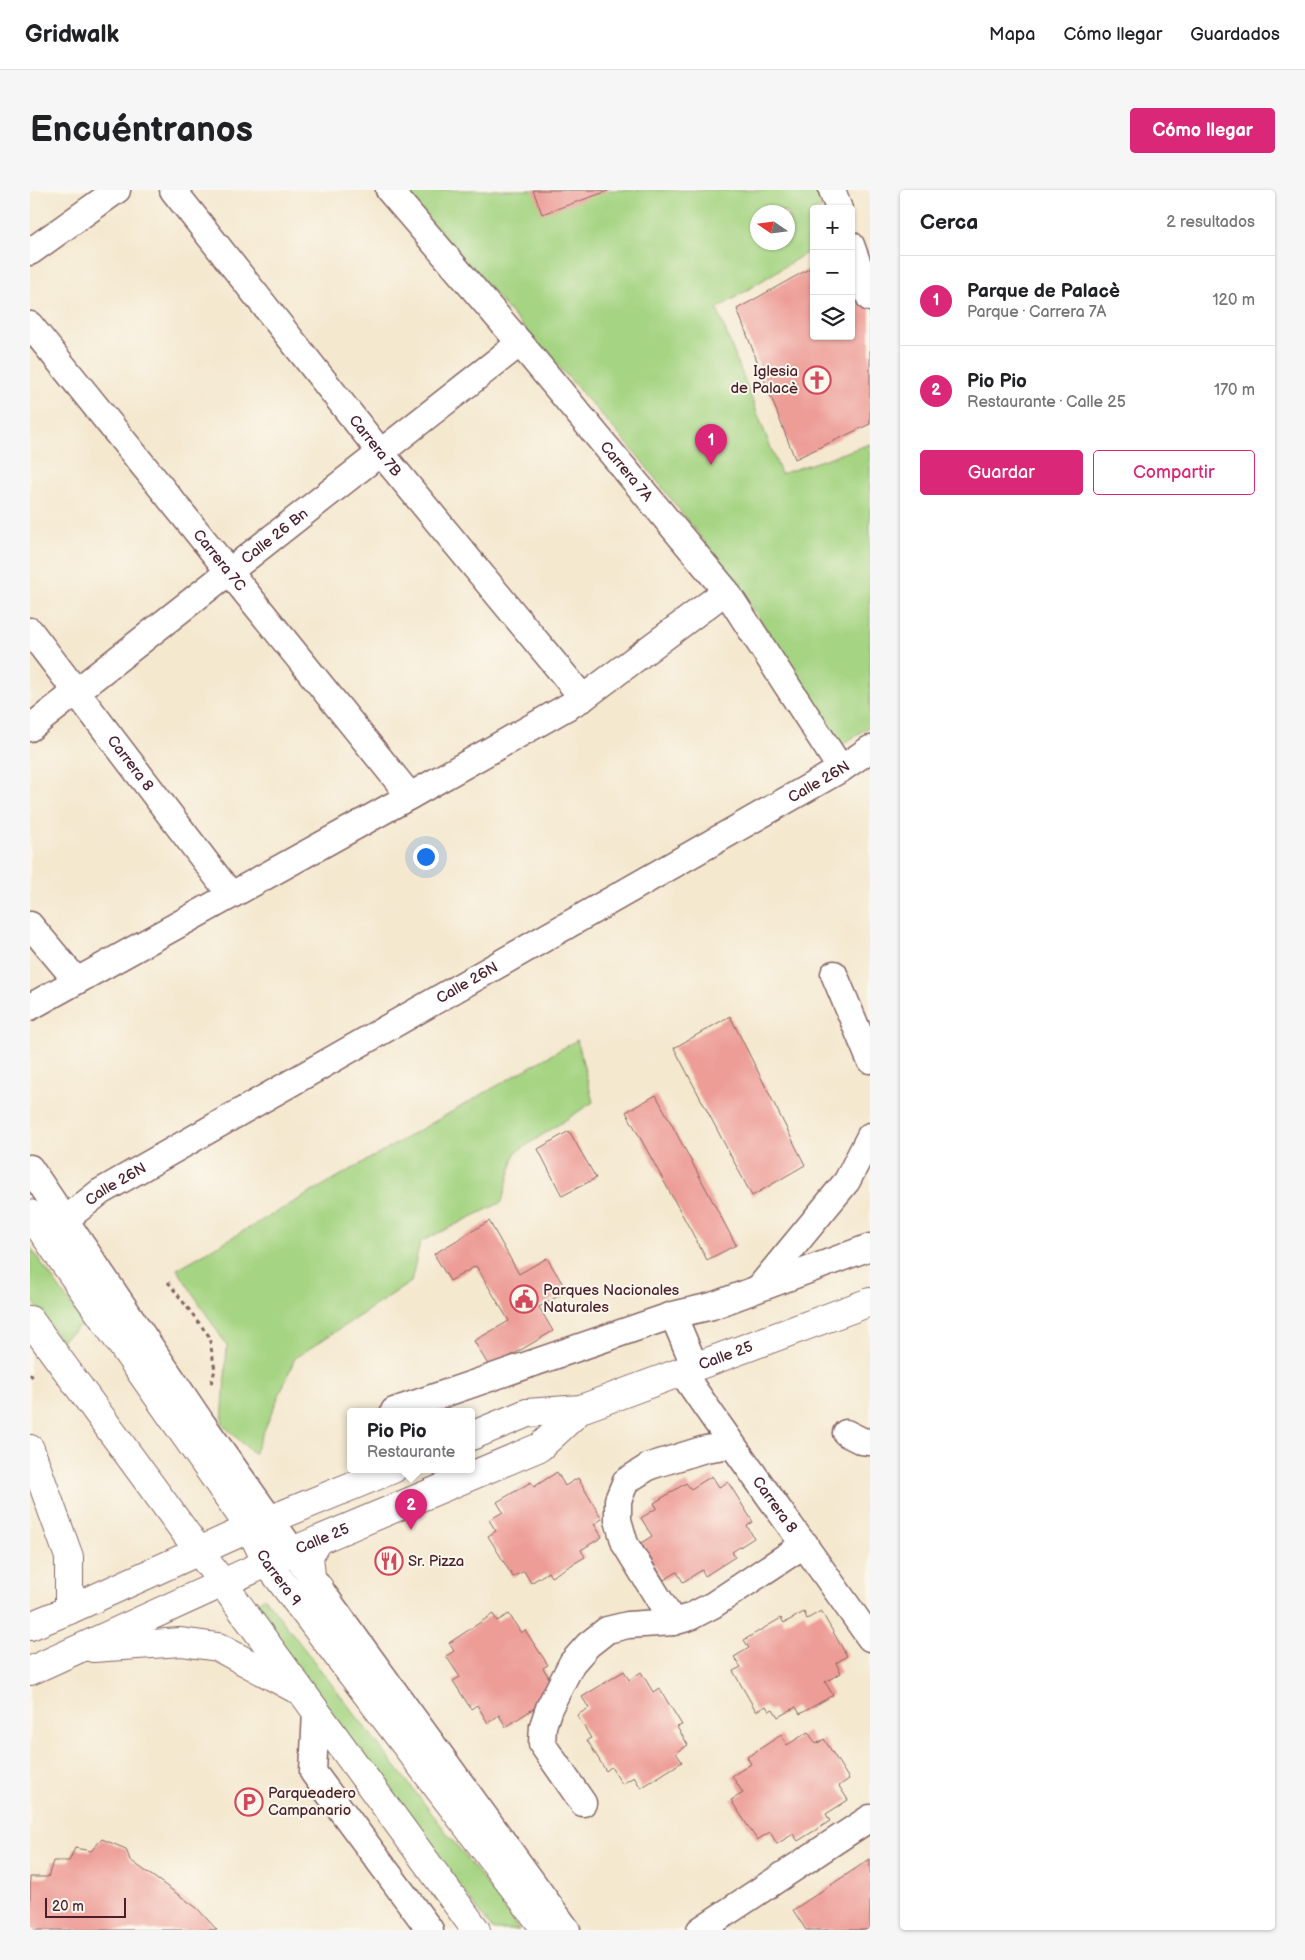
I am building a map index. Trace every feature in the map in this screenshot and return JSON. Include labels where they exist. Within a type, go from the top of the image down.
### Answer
[{"type":"main road","name":"Carrera 9","points":[[30,1214],[261,1524],[267,1562],[546,1930]]},
{"type":"main road","name":"Calle 25","points":[[475,1434],[527,1413],[581,1409],[870,1302]]},
{"type":"main road","points":[[30,1320],[201,1551],[308,1702],[476,1930]]},
{"type":"main road","name":"Calle 25","points":[[30,1670],[267,1562],[540,1447],[581,1409]]},
{"type":"main road","points":[[30,1449],[69,1557],[69,1610]]},
{"type":"main road","points":[[30,1626],[261,1524],[383,1473]]},
{"type":"main road","points":[[305,1546],[339,1657]]},
{"type":"main road","points":[[76,1649],[181,1642],[218,1647],[308,1702]]},
{"type":"street","points":[[30,252],[117,190]]},
{"type":"street","name":"Carrera 7B","points":[[173,190],[380,453],[583,698]]},
{"type":"street","name":"Carrera 7A","points":[[389,190],[520,342],[726,591],[841,769]]},
{"type":"street","points":[[832,190],[838,205]]},
{"type":"street","points":[[853,250],[870,298]]},
{"type":"street","name":"Carrera 7C","points":[[30,326],[410,796]]},
{"type":"street","name":"Calle 26 Bn","points":[[30,728],[520,342]]},
{"type":"street","points":[[30,1007],[583,698],[726,591]]},
{"type":"street","name":"Carrera 8","points":[[30,631],[231,895]]},
{"type":"street","name":"Calle 26N","points":[[66,1219],[100,1192],[841,769],[870,749]]},
{"type":"street","points":[[30,924],[76,980]]},
{"type":"street","points":[[834,974],[870,1060]]},
{"type":"street","points":[[759,1288],[847,1180],[870,1136]]},
{"type":"street","points":[[30,1168],[201,1422],[261,1524],[305,1546]]},
{"type":"street","points":[[403,1408],[674,1316],[712,1306],[870,1247]]},
{"type":"street","name":"Carrera 8","points":[[674,1316],[689,1370],[732,1445],[805,1544],[870,1638]]},
{"type":"street","points":[[846,1433],[862,1442],[870,1442]]},
{"type":"street","points":[[673,1622],[625,1544],[618,1520],[618,1500],[626,1481],[650,1466],[705,1449],[732,1445]]},
{"type":"street","points":[[584,1803],[542,1744],[543,1726],[549,1708],[572,1663],[588,1645],[607,1630],[628,1625],[673,1622],[690,1617],[713,1605],[805,1544]]},
{"type":"street","points":[[315,1582],[567,1930]]},
{"type":"street","points":[[308,1702],[313,1772],[430,1930]]},
{"type":"street","points":[[716,1926],[870,1818]]},
{"type":"path","points":[[168,1282],[209,1336],[215,1370],[201,1422]]},
{"type":"path","points":[[30,1374],[35,1380]]},
{"type":"green space","points":[[402,190],[817,190],[821,205],[810,205],[810,251],[717,309],[781,474],[870,444],[870,726],[842,745],[735,582],[637,455]]},
{"type":"green space","points":[[577,1040],[593,1102],[515,1153],[502,1202],[420,1242],[411,1282],[295,1358],[254,1454],[222,1424],[227,1346],[177,1269]]},
{"type":"green space","points":[[30,1247],[84,1323],[61,1341],[30,1297]]},
{"type":"green space","points":[[264,1597],[485,1882],[519,1930],[493,1930],[250,1609]]},
{"type":"building","points":[[533,190],[611,190],[542,214]]},
{"type":"building","name":"Iglesia de Palacè","points":[[855,260],[870,307],[870,424],[795,459],[737,309],[810,268],[810,340],[855,340]]},
{"type":"building","points":[[730,1016],[805,1165],[752,1196],[674,1048]]},
{"type":"building","points":[[656,1095],[736,1245],[707,1260],[626,1112]]},
{"type":"building","points":[[569,1131],[596,1178],[562,1196],[538,1149]]},
{"type":"building","name":"Parques Nacionales Naturales","points":[[489,1221],[519,1274],[547,1258],[567,1291],[539,1307],[553,1331],[490,1368],[474,1341],[509,1321],[476,1266],[450,1281],[434,1254]]},
{"type":"building","points":[[557,1472],[565,1486],[578,1478],[602,1519],[594,1524],[602,1537],[581,1550],[585,1557],[551,1577],[548,1572],[531,1583],[524,1571],[513,1577],[488,1536],[496,1531],[489,1520],[503,1512],[497,1502],[531,1482],[534,1487]]},
{"type":"building","points":[[712,1476],[719,1487],[728,1482],[753,1522],[747,1526],[754,1538],[732,1552],[735,1557],[705,1576],[702,1570],[683,1582],[677,1572],[664,1580],[641,1543],[652,1536],[641,1518],[657,1508],[654,1503],[686,1483],[691,1489]]},
{"type":"building","points":[[821,1611],[847,1656],[836,1663],[841,1673],[825,1682],[833,1695],[800,1714],[796,1707],[778,1717],[773,1709],[769,1711],[766,1706],[756,1711],[733,1671],[741,1667],[734,1657],[749,1648],[744,1640],[781,1618],[784,1623],[804,1612],[807,1619]]},
{"type":"building","points":[[493,1614],[497,1621],[509,1614],[521,1633],[525,1630],[548,1665],[543,1668],[553,1684],[541,1692],[546,1700],[506,1727],[499,1715],[488,1723],[477,1705],[471,1709],[453,1681],[460,1677],[446,1656],[454,1651],[449,1643]]},
{"type":"building","points":[[624,1671],[629,1680],[641,1672],[653,1692],[659,1688],[682,1725],[677,1727],[688,1745],[676,1753],[682,1762],[641,1788],[634,1777],[622,1784],[611,1767],[606,1771],[587,1740],[591,1738],[577,1715],[589,1708],[582,1697]]},
{"type":"building","points":[[808,1732],[816,1744],[824,1739],[849,1779],[839,1786],[848,1800],[826,1814],[830,1821],[798,1841],[793,1834],[777,1844],[770,1832],[757,1840],[731,1800],[743,1793],[732,1776],[751,1764],[747,1757],[781,1735],[787,1745]]},
{"type":"building","points":[[102,1839],[126,1849],[130,1860],[197,1908],[217,1930],[30,1930],[30,1877],[48,1877],[53,1861],[69,1861],[75,1848],[91,1851]]},
{"type":"building","points":[[870,1859],[870,1930],[806,1930],[793,1910]]},
{"type":"place","name":"Iglesia de Palacè","points":[[817,380]]},
{"type":"place","name":"Parque de Palacè","points":[[711,465]]},
{"type":"place","name":"Parques Nacionales Naturales","points":[[524,1299]]},
{"type":"place","name":"Pio Pio","points":[[411,1530]]},
{"type":"place","name":"Sr. Pizza","points":[[389,1561]]},
{"type":"place","name":"Parqueadero Campanario","points":[[249,1802]]}]
